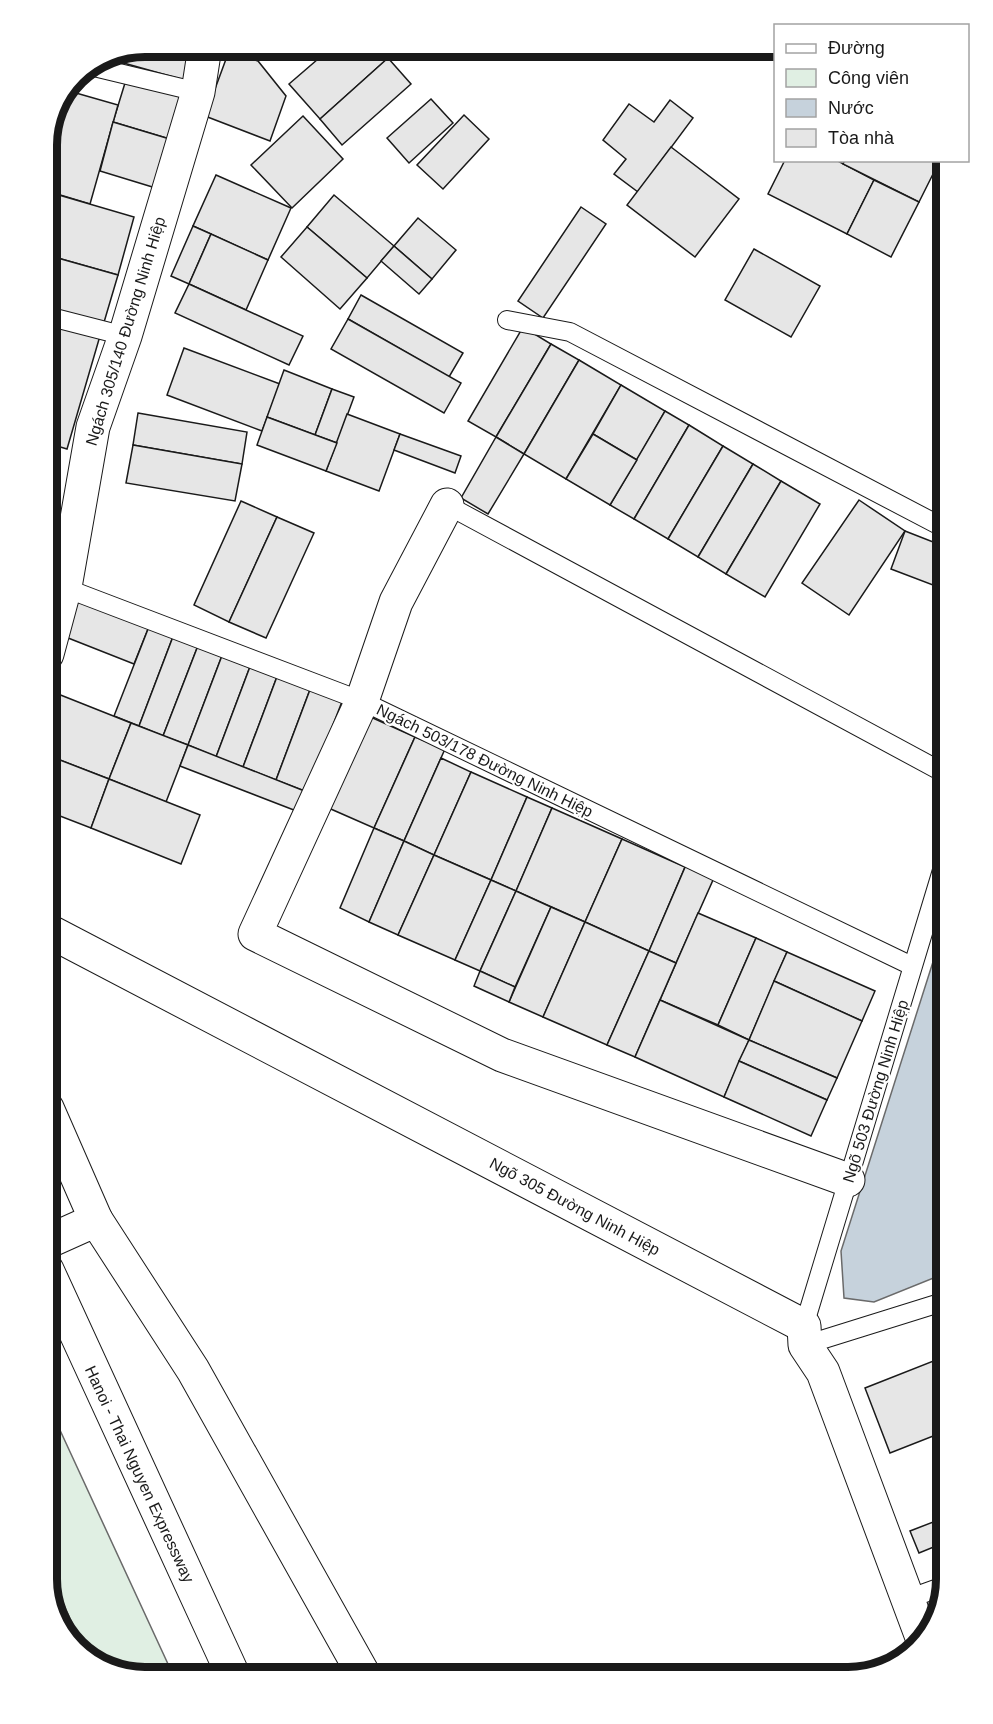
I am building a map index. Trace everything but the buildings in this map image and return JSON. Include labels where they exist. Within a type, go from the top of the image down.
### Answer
[{"type":"main road","name":"Ngách 305/140 Đường Ninh Hiệp","points":[[57,580],[93,428],[125,336],[198,92],[203,57]]},
{"type":"main road","points":[[447,505],[396,602],[362,701],[255,934],[502,1055],[848,1180]]},
{"type":"main road","name":"Ngõ 305 Đường Ninh Hiệp","points":[[57,935],[804,1335],[824,1372],[920,1630]]},
{"type":"main road","points":[[57,1133],[96,1220],[193,1370],[359,1667]]},
{"type":"main road","points":[[57,1249],[96,1220]]},
{"type":"main road","name":"Hanoi - Thai Nguyen Expressway","points":[[57,1279],[230,1667]]},
{"type":"lane","points":[[102,69],[198,92]]},
{"type":"lane","points":[[57,319],[125,336]]},
{"type":"lane","points":[[507,320],[570,332],[936,524]]},
{"type":"lane","points":[[447,505],[936,769]]},
{"type":"lane","name":"Ngách 503/178 Đường Ninh Hiệp","points":[[57,584],[362,701],[912,966]]},
{"type":"lane","name":"Ngõ 503 Đường Ninh Hiệp","points":[[804,1335],[848,1180],[936,889]]},
{"type":"lane","points":[[804,1335],[936,1303]]},
{"type":"lane","points":[[908,1599],[935,1589]]},
{"type":"green space","points":[[57,1424],[169,1667],[139,1667],[117,1662],[96,1652],[78,1635],[59,1594],[57,1579]]},
{"type":"water","points":[[936,952],[936,1277],[874,1302],[844,1298],[841,1251]]}]
